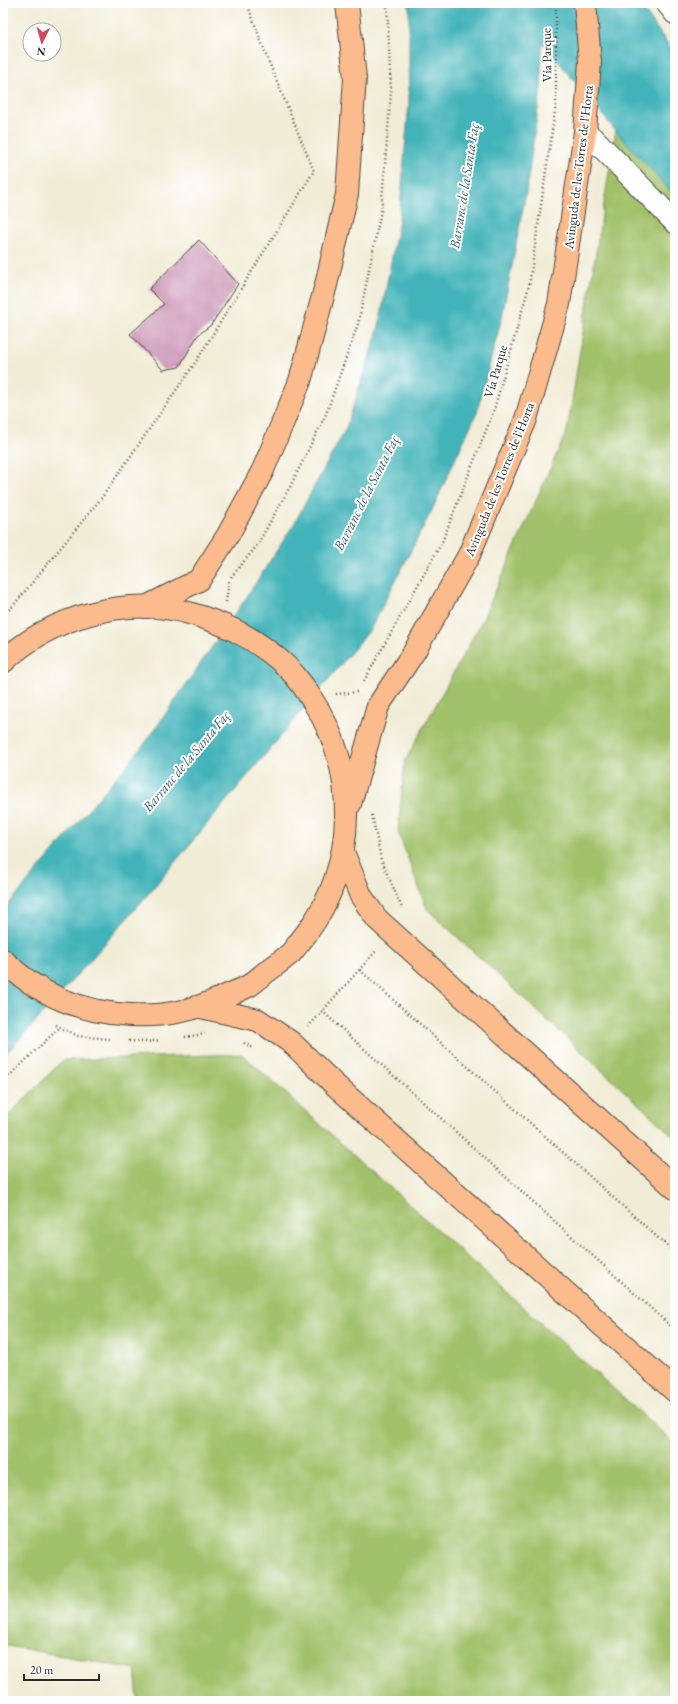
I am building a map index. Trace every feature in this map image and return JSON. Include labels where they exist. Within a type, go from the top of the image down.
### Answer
[{"type":"main road","points":[[146,607],[199,580],[228,535],[264,470],[300,381],[326,285],[347,194],[355,78],[347,3]]},
{"type":"main road","name":"Avinguda de les Torres de l'Horta","points":[[348,812],[378,706],[414,652],[470,555],[526,419],[559,304],[586,126],[590,62],[585,3]]},
{"type":"main road","points":[[3,662],[12,653],[38,635],[74,619],[112,609],[146,607],[180,611],[216,621],[246,636],[272,654],[300,681],[323,716],[340,756],[348,812],[343,852],[330,894],[316,920],[292,952],[249,986],[201,1007],[177,1013],[149,1016],[117,1014],[92,1010],[66,1003],[41,989],[10,968],[3,960]]},
{"type":"main road","points":[[343,852],[361,896],[377,919],[675,1188]]},
{"type":"main road","points":[[201,1007],[258,1020],[292,1043],[334,1084],[675,1391]]},
{"type":"street","points":[[667,3],[675,13]]},
{"type":"street","points":[[586,126],[597,142],[675,222]]},
{"type":"path","points":[[3,616],[13,606],[103,496],[195,363],[314,171],[266,55],[247,3]]},
{"type":"path","name":"Vía Parque","points":[[357,692],[442,542],[494,410],[530,286],[556,104],[556,3]]},
{"type":"path","points":[[334,694],[357,692],[378,706]]},
{"type":"path","points":[[372,814],[381,858],[403,909]]},
{"type":"path","points":[[360,970],[675,1253]]},
{"type":"path","points":[[322,1011],[675,1330]]},
{"type":"path","points":[[54,1023],[78,1036]]},
{"type":"path","points":[[3,1082],[59,1028]]},
{"type":"green space","points":[[616,129],[675,195],[675,1138],[427,909],[398,832],[405,761],[482,621],[567,431]]},
{"type":"green space","points":[[242,1054],[675,1444],[675,1701],[138,1701],[135,1669],[3,1645],[3,1121],[63,1060]]},
{"type":"water","name":"Barranc de la Santa Faç","points":[[409,3],[639,3],[675,54],[675,196],[620,136],[542,42],[541,87],[526,193],[502,317],[477,412],[432,510],[370,630],[138,906],[3,1057],[3,911],[146,742],[248,595],[294,524],[346,428],[378,330],[399,220],[409,102]]},
{"type":"building","points":[[199,240],[238,284],[211,325],[198,335],[179,367],[163,370],[130,334],[164,304],[149,289]]}]
